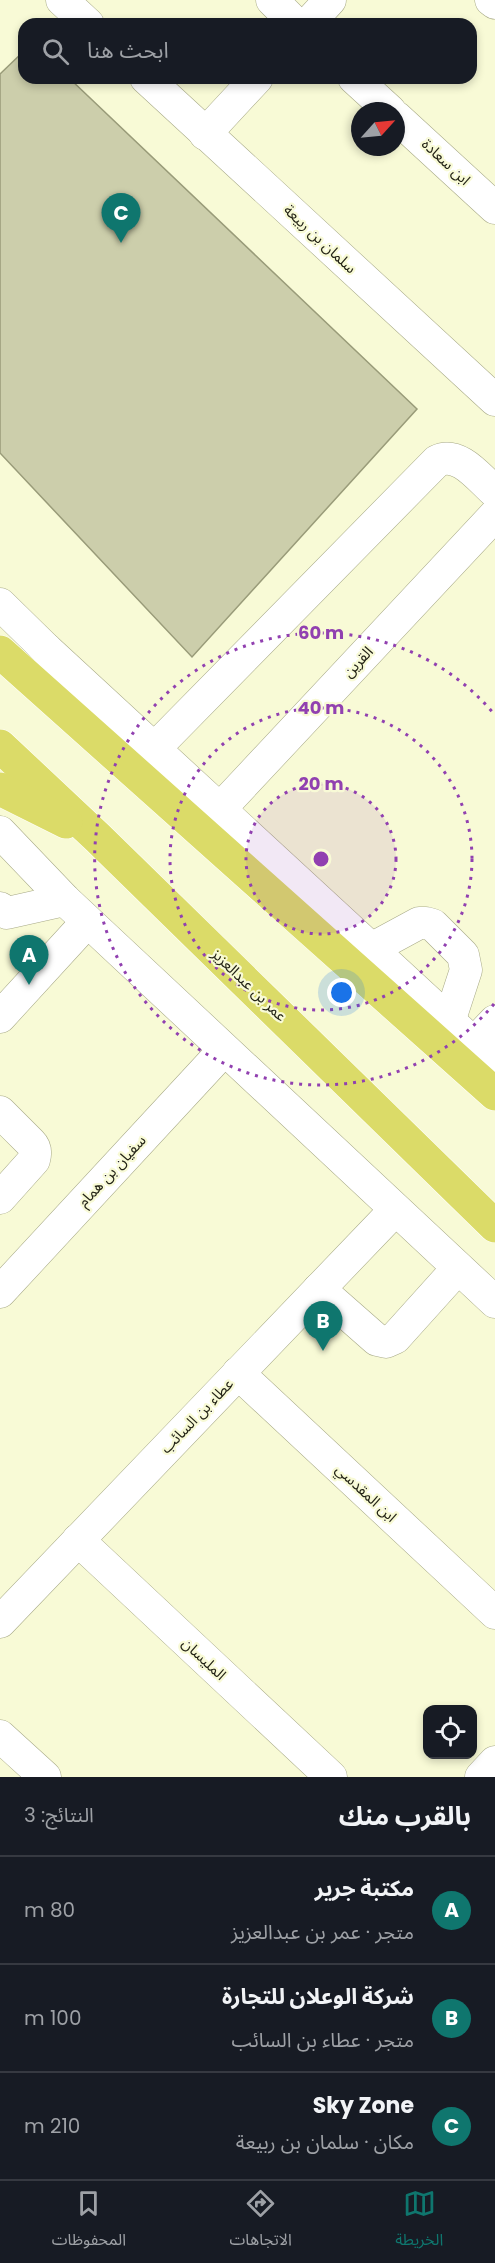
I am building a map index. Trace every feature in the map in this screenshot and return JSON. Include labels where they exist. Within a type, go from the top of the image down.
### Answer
[{"type":"main road","points":[[0,652],[495,1094]]},
{"type":"main road","name":"عمر بن عبدالعزيز","points":[[0,746],[98,838],[495,1226]]},
{"type":"main road","points":[[0,789],[98,838]]},
{"type":"street","points":[[62,0],[82,18]]},
{"type":"street","points":[[272,0],[290,18]]},
{"type":"street","points":[[314,18],[330,0]]},
{"type":"street","points":[[491,0],[495,3]]},
{"type":"street","name":"سلمان بن ربيعة","points":[[152,84],[495,400]]},
{"type":"street","points":[[205,134],[251,84]]},
{"type":"street","points":[[361,84],[380,102]]},
{"type":"street","name":"ابن سعادة","points":[[405,125],[495,208]]},
{"type":"street","points":[[155,748],[437,461],[450,458],[462,463],[495,492]]},
{"type":"street","name":"القرين","points":[[220,809],[495,515]]},
{"type":"street","points":[[0,604],[45,649],[155,748],[484,1054],[495,1021]]},
{"type":"street","points":[[45,649],[112,752]]},
{"type":"street","points":[[0,832],[87,922],[495,1302]]},
{"type":"street","points":[[0,908],[7,913],[65,900]]},
{"type":"street","points":[[0,1017],[87,922]]},
{"type":"street","points":[[371,949],[419,924],[433,925],[463,955],[466,970],[449,1022]]},
{"type":"street","name":"سفيان بن همام","points":[[0,1292],[224,1050]]},
{"type":"street","points":[[0,1113],[32,1143],[36,1153],[34,1160],[0,1198]]},
{"type":"street","name":"عطاء بن السائب","points":[[0,1622],[395,1210]]},
{"type":"street","points":[[319,1289],[377,1340],[386,1342],[395,1338],[458,1268]]},
{"type":"street","name":"ابن المقدسي","points":[[238,1373],[495,1613]]},
{"type":"street","name":"المليسان","points":[[78,1540],[331,1777]]},
{"type":"street","points":[[0,1736],[45,1777]]},
{"type":"street","points":[[481,1777],[495,1762]]},
{"type":"building","points":[[18,57],[18,84],[75,84],[417,409],[192,657],[0,453],[0,74]]},
{"type":"place","name":"Sky Zone","points":[[121,243]]},
{"type":"place","name":"مكتبة جرير","points":[[29,985]]},
{"type":"place","name":"شركة الوعلان للتجارة","points":[[323,1351]]}]
